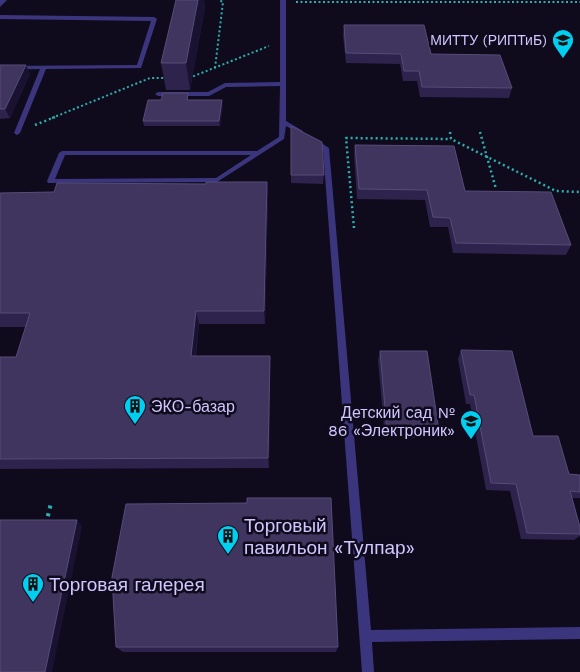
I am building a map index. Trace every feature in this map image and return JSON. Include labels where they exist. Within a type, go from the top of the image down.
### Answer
[{"type":"street","points":[[0,5],[3,0]]},
{"type":"lane","points":[[260,153],[62,153],[52,181],[217,180],[260,153],[282,138],[283,1]]},
{"type":"lane","points":[[0,18],[154,19],[139,67],[0,68]]},
{"type":"lane","points":[[17,132],[44,68]]},
{"type":"lane","points":[[158,94],[209,94],[225,85],[283,84]]},
{"type":"lane","points":[[283,122],[326,148],[341,264],[368,672]]},
{"type":"lane","points":[[366,636],[580,633]]},
{"type":"path","points":[[215,69],[223,2],[219,0]]},
{"type":"path","points":[[283,1],[580,2]]},
{"type":"path","points":[[184,78],[192,78],[283,40]]},
{"type":"path","points":[[17,132],[150,78],[176,78]]},
{"type":"path","points":[[450,132],[451,139]]},
{"type":"path","points":[[480,132],[496,189]]},
{"type":"path","points":[[354,228],[346,138],[451,139],[556,192],[580,192]]},
{"type":"path","points":[[397,138],[399,147]]},
{"type":"path","points":[[45,526],[51,503]]},
{"type":"building","points":[[176,0],[198,0],[186,63],[161,63]]},
{"type":"building","points":[[344,25],[424,25],[431,54],[500,55],[512,88],[422,87],[419,71],[404,71],[401,54],[346,53]]},
{"type":"building","points":[[0,65],[26,65],[5,109],[0,109]]},
{"type":"building","points":[[163,93],[188,93],[187,100],[222,100],[219,121],[143,121],[148,100],[161,100]]},
{"type":"building","points":[[291,126],[322,142],[324,175],[291,175]]},
{"type":"building","points":[[355,145],[454,146],[465,191],[551,192],[571,245],[456,243],[450,218],[433,217],[427,190],[359,189]]},
{"type":"building","points":[[206,182],[267,182],[264,311],[196,311],[191,356],[270,356],[268,458],[0,459],[0,357],[16,357],[30,313],[0,313],[0,193],[54,192],[57,183],[206,184]]},
{"type":"building","points":[[461,350],[512,351],[533,436],[558,436],[569,474],[580,475],[580,492],[570,491],[580,527],[580,534],[527,533],[516,484],[491,483],[474,395],[470,395]]},
{"type":"building","points":[[380,351],[427,351],[439,431],[387,430]]},
{"type":"building","name":"Торговый павильон «Тулпар»","points":[[247,498],[331,498],[338,647],[116,647],[112,577],[126,504],[247,503]]},
{"type":"building","name":"Торговая галерея","points":[[0,520],[77,520],[45,672],[0,672]]},
{"type":"place","name":"МИТТУ (РИПТиБ)","points":[[563,59]]},
{"type":"place","name":"ЭКО-базар","points":[[135,425]]},
{"type":"place","name":"Детский сад № 86 «Электроник»","points":[[471,440]]},
{"type":"place","name":"Торговый павильон «Тулпар»","points":[[228,555]]},
{"type":"place","name":"Торговая галерея","points":[[33,603]]}]
